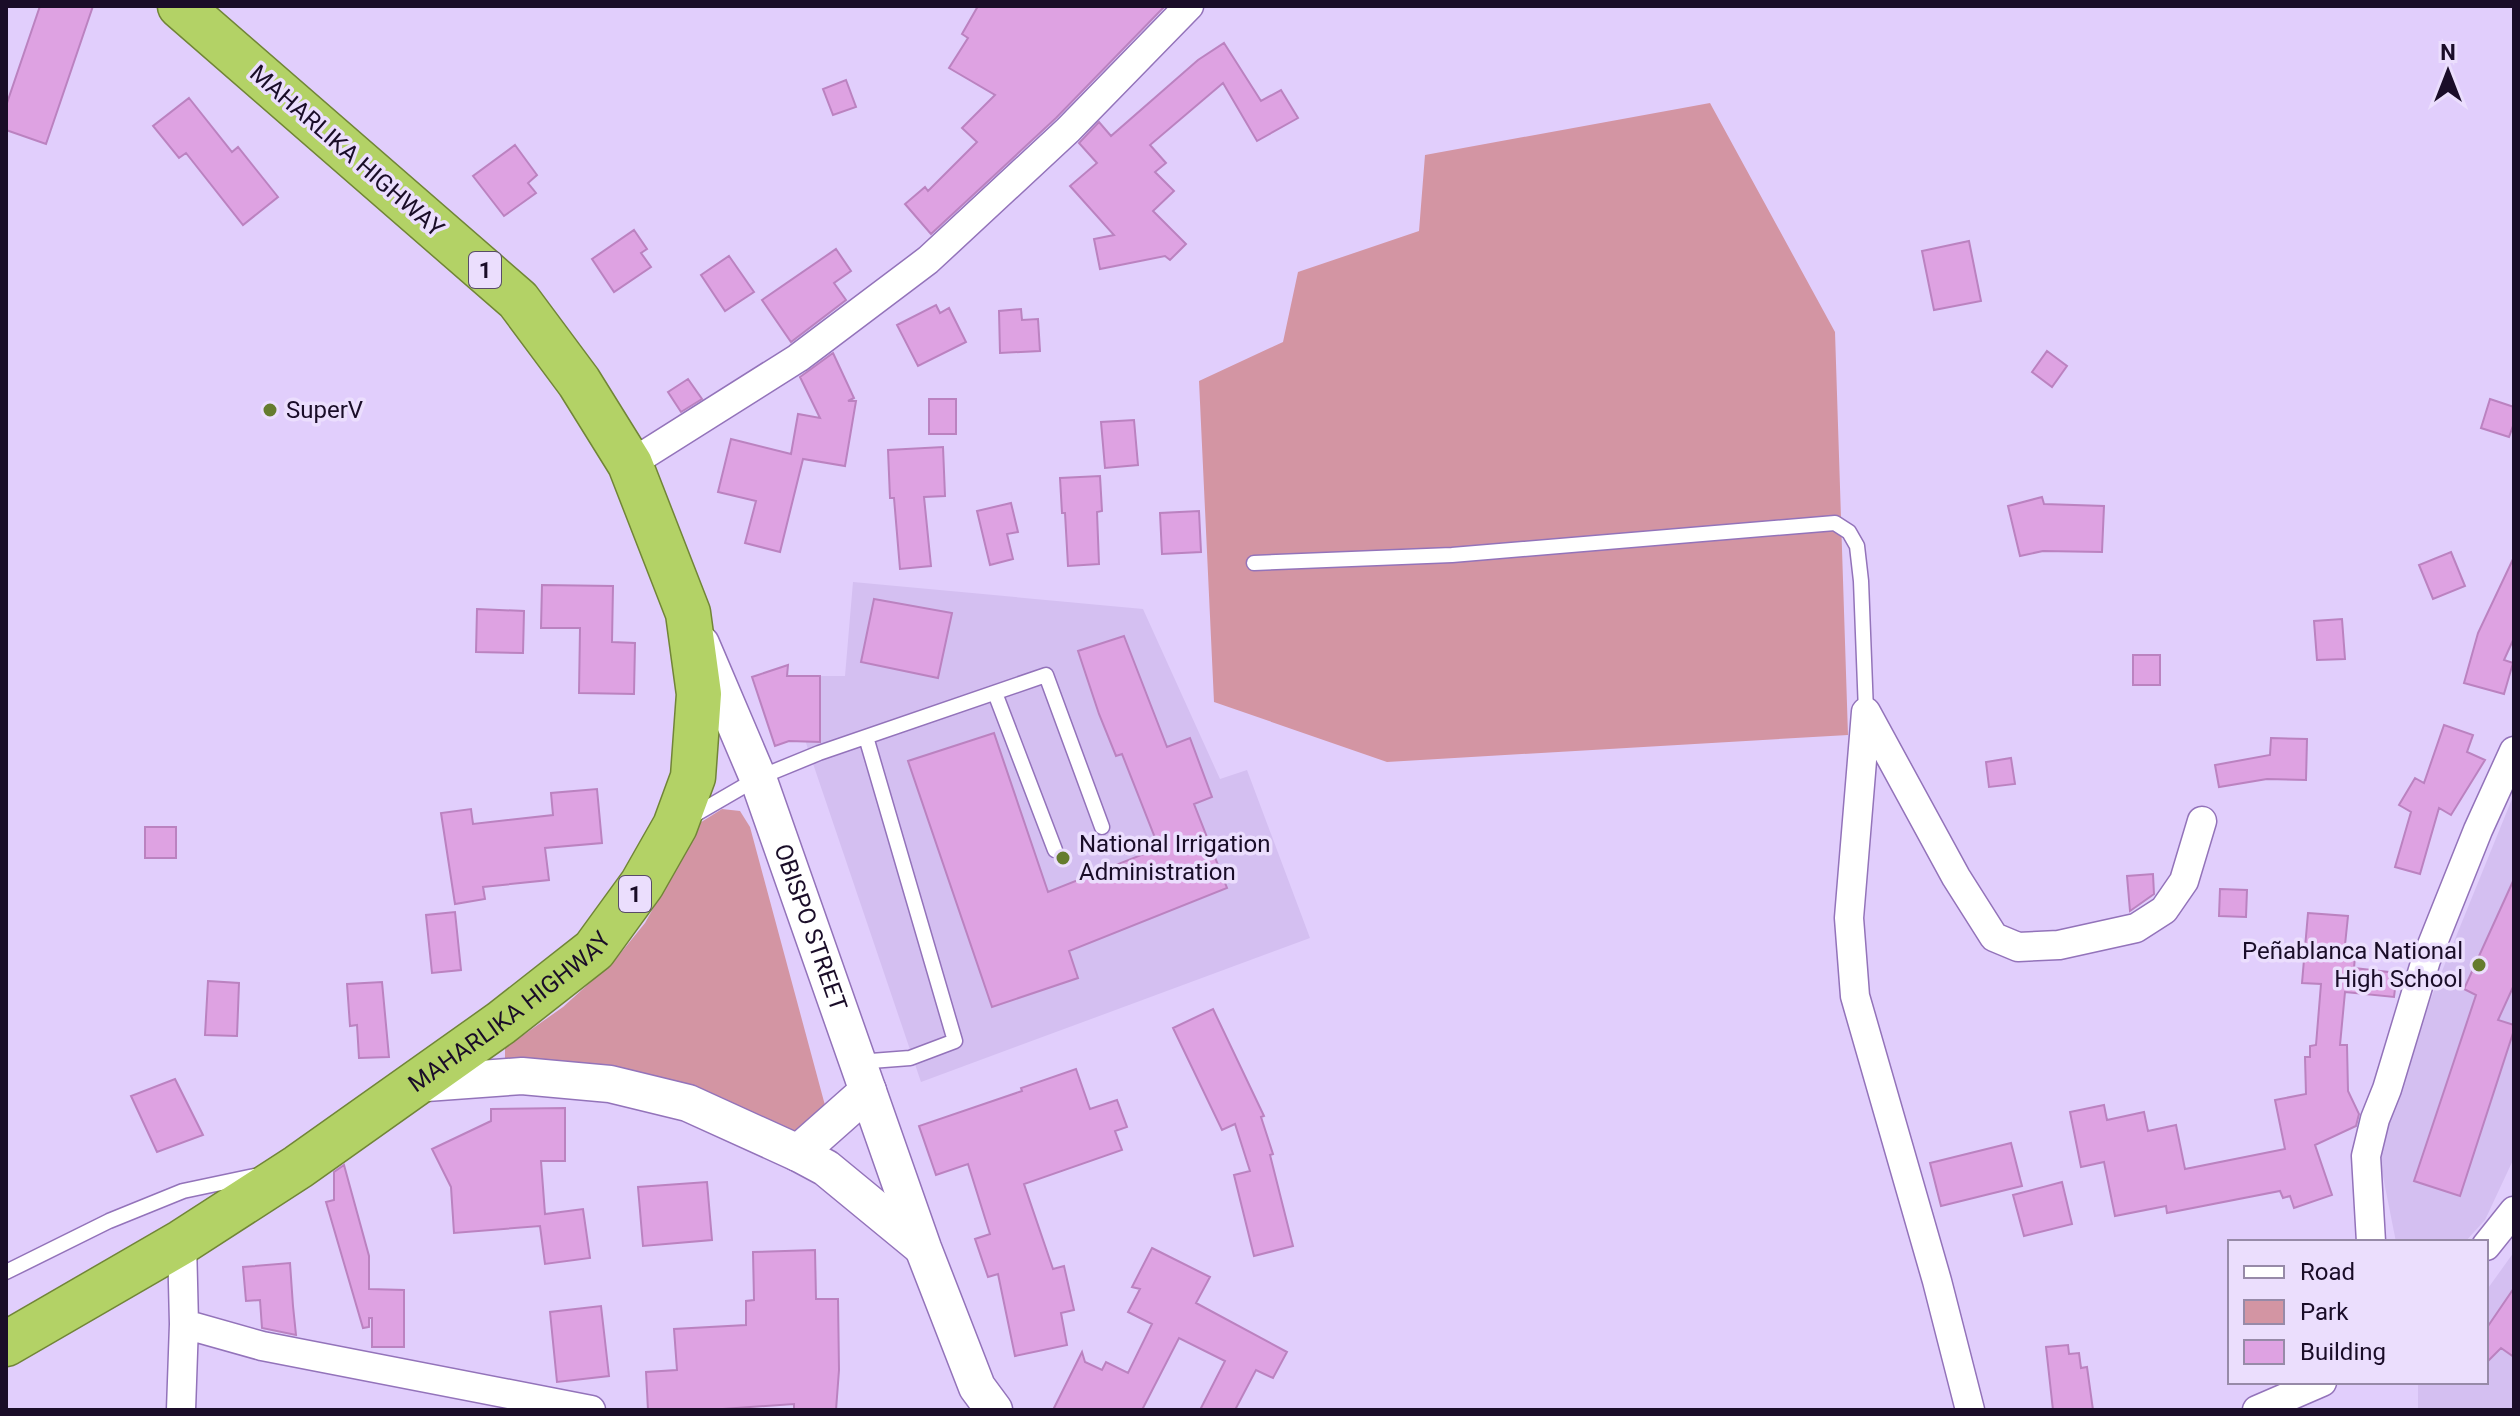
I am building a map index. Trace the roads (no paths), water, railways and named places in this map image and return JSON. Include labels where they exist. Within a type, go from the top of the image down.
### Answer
[{"type":"highway","name":"MAHARLIKA HIGHWAY","points":[[6,1344],[182,1242],[298,1167],[501,1023],[594,950],[642,884],[675,826],[693,777],[699,694],[688,613],[630,464],[579,382],[518,300],[180,6]]},
{"type":"street","points":[[630,464],[798,358],[928,260],[1068,130],[1189,6]]},
{"type":"street","name":"OBISPO STREET","points":[[688,613],[758,778],[923,1248],[977,1387],[994,1410]]},
{"type":"street","points":[[1866,712],[1956,877],[1994,937],[2018,947],[2059,945],[2136,928],[2164,910],[2184,881],[2202,821]]},
{"type":"street","points":[[1866,712],[1849,918],[1855,996],[1937,1281],[1970,1410]]},
{"type":"street","points":[[2371,1240],[2366,1156],[2375,1119],[2426,960],[2478,830],[2514,751]]},
{"type":"street","name":"OBISPO STREET","points":[[412,1084],[522,1076],[610,1084],[688,1103],[826,1168],[923,1248]]},
{"type":"street","points":[[798,1153],[863,1076]]},
{"type":"street","points":[[2488,1244],[2514,1211]]},
{"type":"street","points":[[181,1410],[184,1324],[182,1242]]},
{"type":"street","points":[[184,1324],[262,1346],[591,1410]]},
{"type":"street","points":[[2257,1410],[2317,1384]]},
{"type":"lane","points":[[1254,563],[1452,555],[1835,523],[1849,532],[1857,546],[1866,712]]},
{"type":"lane","points":[[675,826],[758,778],[1046,675],[1102,827]]},
{"type":"lane","points":[[995,693],[1055,850]]},
{"type":"lane","points":[[863,1076],[955,1041],[866,737]]},
{"type":"lane","points":[[6,1272],[109,1221],[183,1191],[298,1167]]},
{"type":"place","name":"SuperV","points":[[270,410]]},
{"type":"place","name":"National Irrigation Administration","points":[[1063,858]]},
{"type":"place","name":"Peñablanca National High School","points":[[2479,965]]}]
